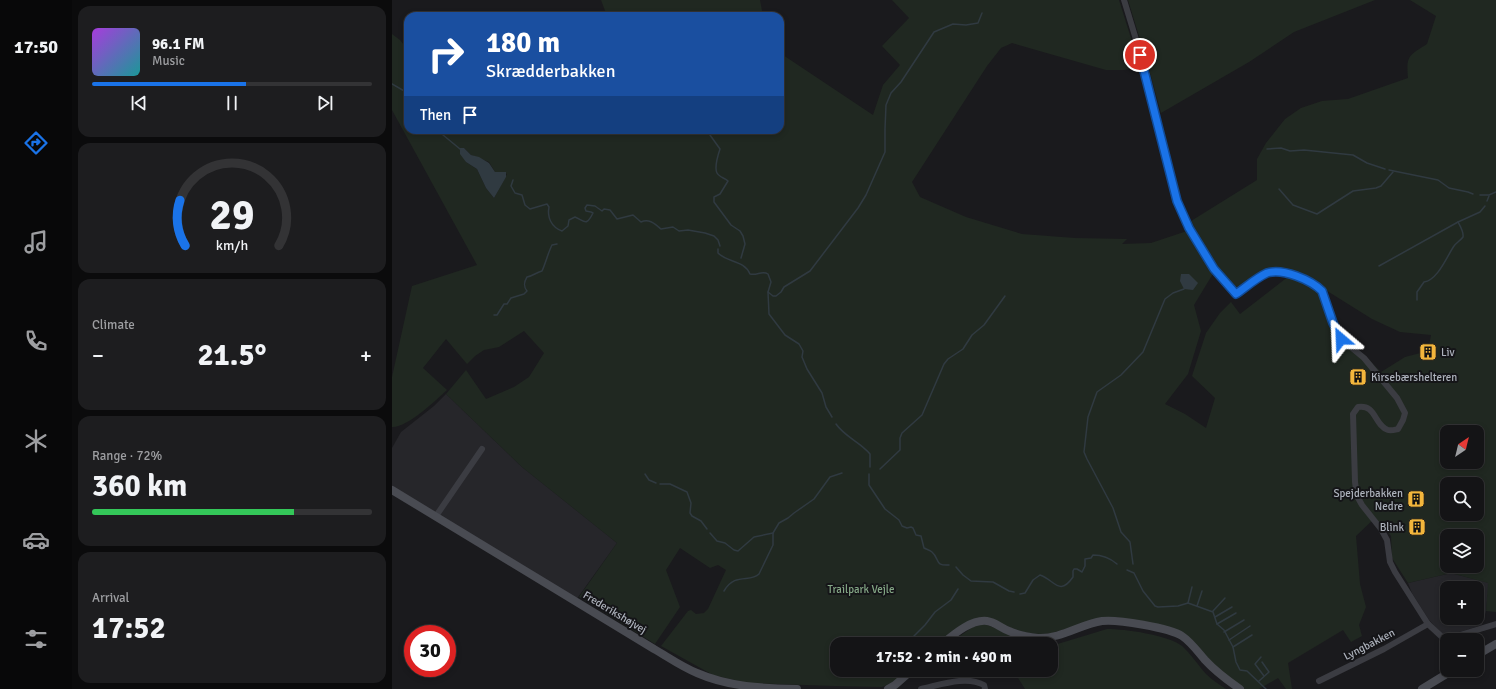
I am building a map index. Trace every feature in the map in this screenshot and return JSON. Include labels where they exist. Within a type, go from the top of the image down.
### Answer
[{"type":"street","points":[[1124,0],[1145,69],[1177,201],[1189,228],[1214,269],[1236,294],[1267,274],[1277,271],[1301,278],[1318,287],[1322,291],[1333,323],[1341,339],[1364,358],[1397,398],[1405,413],[1398,429],[1389,430],[1383,427],[1370,410],[1361,406],[1355,410],[1354,414],[1355,482],[1359,500],[1387,540],[1390,562],[1395,572],[1428,624],[1442,637],[1450,638],[1496,624]]},
{"type":"street","points":[[436,516],[482,449]]},
{"type":"street","name":"Frederikshøjvej","points":[[392,490],[696,673],[736,685],[755,688],[796,689]]},
{"type":"street","points":[[1047,637],[1055,636],[1100,621],[1112,620],[1170,631],[1181,636],[1190,643],[1220,675],[1240,689]]},
{"type":"street","points":[[952,637],[971,624],[980,621],[987,621],[994,623],[1008,631],[1031,637]]},
{"type":"street","name":"Lyngbakken","points":[[1319,681],[1384,649],[1428,624]]},
{"type":"street","points":[[1484,651],[1496,644]]},
{"type":"street","points":[[894,688],[905,677]]},
{"type":"street","points":[[1422,689],[1442,677]]},
{"type":"street","points":[[921,689],[958,681],[981,684],[984,685],[985,689]]},
{"type":"shaded area","points":[[460,148],[464,148],[471,155],[479,157],[489,163],[495,172],[506,172],[506,177],[494,198],[486,188],[477,169],[466,162],[460,154]]},
{"type":"shaded area","points":[[1181,274],[1189,274],[1198,283],[1193,290],[1184,289],[1180,281]]},
{"type":"shaded area","points":[[446,394],[522,467],[617,543],[576,600],[392,488],[392,448],[401,432],[434,406]]},
{"type":"shaded area","points":[[1451,573],[1481,581],[1440,581],[1440,625],[1482,625],[1457,633],[1441,633],[1429,620],[1412,593],[1408,583]]},
{"type":"shaded area","points":[[1484,582],[1489,583],[1484,618]]},
{"type":"green space","points":[[601,0],[760,0],[762,12],[606,12]]},
{"type":"green space","name":"Trailpark Vejle","points":[[892,0],[1119,0],[1140,67],[1124,70],[1106,70],[1012,43],[1001,48],[987,66],[912,182],[920,197],[966,217],[1022,234],[1075,238],[1127,239],[1122,244],[1151,243],[1187,231],[1200,254],[1214,272],[1194,305],[1201,331],[1188,374],[1165,404],[1185,414],[1206,428],[1215,398],[1192,376],[1206,333],[1220,313],[1231,302],[1240,314],[1289,276],[1317,289],[1340,344],[1366,357],[1381,372],[1405,357],[1428,351],[1431,335],[1400,332],[1372,319],[1300,274],[1270,268],[1242,286],[1239,287],[1233,285],[1226,279],[1212,260],[1191,221],[1257,180],[1257,159],[1266,143],[1285,119],[1301,108],[1322,101],[1348,99],[1408,78],[1408,60],[1413,54],[1427,44],[1436,16],[1410,0],[1496,0],[1496,612],[1486,611],[1488,583],[1484,581],[1451,573],[1408,583],[1392,558],[1391,536],[1375,518],[1356,536],[1360,584],[1366,607],[1359,625],[1362,636],[1351,642],[1343,630],[1288,663],[1292,689],[1286,689],[1278,678],[1259,689],[1245,689],[1223,673],[1184,634],[1116,617],[1105,617],[1052,633],[1043,634],[1019,631],[988,618],[947,637],[830,637],[830,677],[899,677],[895,681],[882,687],[747,683],[713,675],[661,646],[688,611],[691,610],[696,614],[704,613],[708,609],[726,570],[718,565],[710,568],[680,548],[666,570],[680,607],[655,644],[579,597],[617,543],[522,467],[446,394],[466,370],[486,399],[514,387],[529,377],[544,353],[524,331],[499,347],[484,350],[467,364],[446,339],[423,368],[447,390],[413,418],[398,426],[392,427],[392,377],[412,286],[477,265],[405,134],[784,134],[784,56],[873,115],[883,85],[900,65],[882,46],[909,18]],"holes":[[[464,148],[471,155],[489,162],[495,172],[503,172],[507,174],[494,198],[486,188],[477,169],[466,162]]]},
{"type":"green space","points":[[1128,0],[1375,0],[1294,32],[1249,62],[1161,113]]},
{"type":"green space","points":[[392,34],[404,45],[404,132],[392,110]]},
{"type":"green space","points":[[983,624],[1016,637],[958,637],[973,627]]},
{"type":"green space","points":[[1107,629],[1146,633],[1167,639],[1182,646],[1208,676],[1226,689],[1025,689],[1017,677],[1058,677],[1058,644]]},
{"type":"waterway","points":[[768,292],[773,296],[776,296],[784,287],[810,271],[858,208],[866,195],[885,152],[886,105],[891,93],[901,82],[934,32],[953,24],[966,25],[978,23],[982,13]]},
{"type":"waterway","points":[[392,84],[404,91]]},
{"type":"waterway","points":[[442,134],[460,149]]},
{"type":"waterway","points":[[709,134],[720,149],[716,168],[717,173],[719,176],[728,181],[720,194],[714,197],[714,202],[731,225],[740,231],[743,236],[745,244],[741,258]]},
{"type":"waterway","points":[[1267,149],[1281,148],[1290,151],[1304,150],[1353,155],[1367,163],[1385,169]]},
{"type":"waterway","points":[[1389,170],[1438,180],[1449,188],[1473,194]]},
{"type":"waterway","points":[[1279,189],[1293,205],[1317,214],[1353,191],[1381,186],[1393,172]]},
{"type":"waterway","points":[[513,180],[511,186],[515,193],[522,195],[525,205],[530,209],[547,204],[549,207],[549,218],[555,227],[562,231],[568,226],[569,220],[575,217],[585,222],[589,220],[593,213],[586,211],[585,208],[587,205],[595,206],[602,211],[604,209],[610,210],[617,219],[633,215],[641,222],[649,221],[661,229],[673,227],[679,231],[688,230],[705,233],[714,236],[718,240],[720,246]]},
{"type":"waterway","points":[[1480,195],[1489,195],[1496,192]]},
{"type":"waterway","points":[[1487,201],[1489,196]]},
{"type":"waterway","points":[[1417,300],[1417,292],[1424,282],[1434,277],[1442,267],[1454,246],[1463,237],[1458,222],[1480,212],[1485,206]]},
{"type":"waterway","points":[[1379,266],[1458,222]]},
{"type":"waterway","points":[[494,315],[497,315],[504,304],[507,304],[511,298],[524,294],[527,291],[524,284],[527,277],[542,271],[552,245],[557,244]]},
{"type":"waterway","points":[[718,249],[718,253],[726,259],[744,266],[750,274],[768,274],[771,282],[768,292],[769,314],[785,335],[799,344],[803,351],[802,357],[807,369],[822,393],[826,407],[832,417]]},
{"type":"waterway","points":[[1133,564],[1130,542],[1121,532],[1113,508],[1084,452],[1088,417],[1097,392],[1121,375],[1143,352],[1165,299],[1173,293],[1184,289]]},
{"type":"waterway","points":[[880,469],[900,450],[900,438],[902,433],[922,415],[944,364],[948,359],[963,349],[972,335],[984,325],[1005,296]]},
{"type":"waterway","points":[[836,424],[870,454],[870,467]]},
{"type":"waterway","points":[[710,533],[717,541],[725,543],[734,550],[738,551],[754,537],[773,533],[779,523],[814,499],[830,477],[842,473]]},
{"type":"waterway","points":[[645,474],[649,480],[656,483]]},
{"type":"waterway","points":[[869,474],[869,485],[885,509],[899,520],[902,526],[913,528],[916,535],[921,536],[924,548],[932,552],[939,563],[949,565]]},
{"type":"waterway","points":[[660,484],[670,484],[687,492],[691,503],[690,513],[692,516],[701,521],[707,529]]},
{"type":"waterway","points":[[724,591],[728,585],[733,582],[755,577],[759,574],[773,545],[773,533]]},
{"type":"waterway","points":[[1020,594],[1025,593],[1033,580],[1040,575],[1057,585],[1064,586],[1073,577],[1074,569],[1082,572],[1085,566],[1085,559],[1091,558],[1093,555],[1106,557],[1117,564]]},
{"type":"waterway","points":[[956,567],[971,581],[993,582],[1009,591],[1014,592]]},
{"type":"waterway","points":[[1127,570],[1134,573],[1143,591],[1155,606],[1178,606],[1188,603],[1213,612],[1217,624],[1224,630],[1233,647],[1236,662],[1240,670],[1247,671],[1266,689]]},
{"type":"waterway","points":[[1188,603],[1192,587]]},
{"type":"waterway","points":[[913,637],[935,612],[951,600],[958,589]]},
{"type":"waterway","points":[[1197,606],[1202,591]]},
{"type":"waterway","points":[[1213,611],[1225,598]]},
{"type":"waterway","points":[[1215,617],[1232,607]]},
{"type":"waterway","points":[[1217,624],[1236,613]]},
{"type":"waterway","points":[[1224,632],[1244,620]]},
{"type":"waterway","points":[[1229,640],[1250,626]]},
{"type":"waterway","points":[[1233,647],[1252,635]]},
{"type":"waterway","points":[[1261,657],[1255,664],[1264,676]]},
{"type":"waterway","points":[[1259,681],[1269,672],[1262,662]]},
{"type":"place","name":"Liv","points":[[1428,352]]},
{"type":"place","name":"Kirsebærshelteren","points":[[1358,377]]},
{"type":"place","name":"Spejderbakken Nedre","points":[[1416,499]]},
{"type":"place","name":"Blink","points":[[1417,527]]},
{"type":"route","points":[[1140,55],[1145,69],[1177,201],[1189,228],[1214,269],[1236,294],[1267,274],[1277,271],[1301,278],[1318,287],[1322,291],[1333,323],[1341,339]]}]
